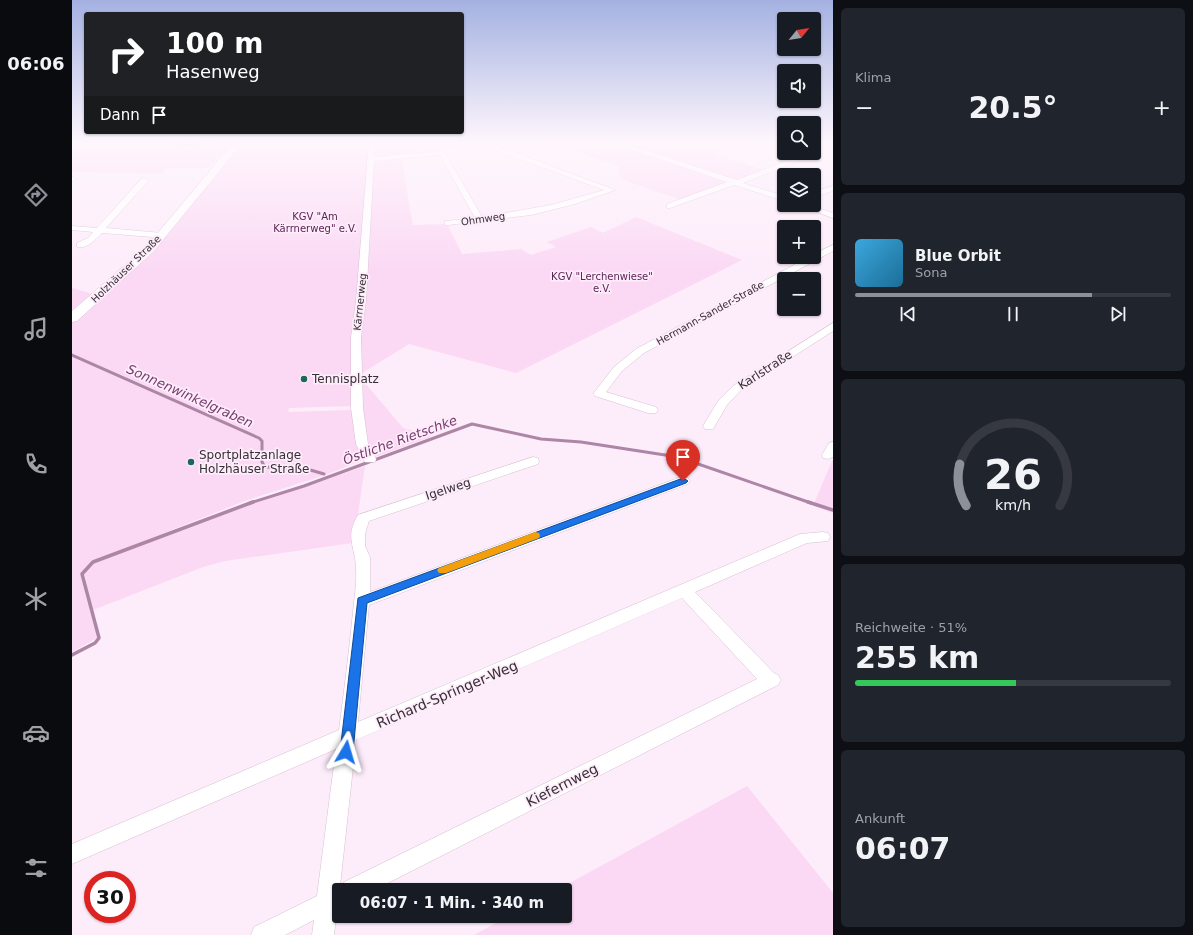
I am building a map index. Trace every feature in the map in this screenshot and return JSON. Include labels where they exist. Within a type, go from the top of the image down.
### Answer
[{"type":"main road","name":"Holzhäuser Straße","points":[[72,318],[128,270],[162,236],[201,186]]},
{"type":"street","points":[[80,244],[91,240],[140,186]]},
{"type":"street","name":"Kärrnerweg","points":[[369,186],[361,301],[356,337],[357,408],[362,444],[370,459]]},
{"type":"street","points":[[461,186],[480,220]]},
{"type":"street","name":"Ohmweg","points":[[448,223],[480,220],[567,204],[611,190],[599,186]]},
{"type":"street","points":[[670,206],[726,186]]},
{"type":"street","points":[[746,186],[777,197]]},
{"type":"street","points":[[821,192],[833,188]]},
{"type":"street","points":[[821,212],[833,216]]},
{"type":"street","points":[[72,228],[162,236]]},
{"type":"street","name":"Hermann-Sander-Straße","points":[[652,410],[598,394],[618,369],[640,352],[746,293],[833,248]]},
{"type":"street","name":"Karlstraße","points":[[709,426],[722,403],[737,388],[833,326]]},
{"type":"street","name":"Igelweg","points":[[362,600],[364,572],[363,557],[358,546],[358,534],[363,518],[533,461]]},
{"type":"street","points":[[334,883],[362,600],[683,481]]},
{"type":"street","name":"Richard-Springer-Weg","points":[[72,854],[805,538],[823,537]]},
{"type":"street","name":"Kiefernweg","points":[[366,883],[771,681],[685,591]]},
{"type":"street","points":[[262,935],[332,900]]},
{"type":"street","points":[[323,935],[332,903]]},
{"type":"green space","points":[[208,186],[406,186],[413,225],[447,224],[462,254],[521,249],[531,255],[556,247],[547,242],[591,227],[603,233],[636,217],[742,260],[516,373],[409,344],[359,375],[352,406],[289,408],[288,412],[353,410],[365,459],[328,474],[247,500],[91,562],[80,574],[97,638],[72,652],[72,321],[106,294],[200,191]]},
{"type":"green space","points":[[640,186],[718,186],[681,200]]},
{"type":"green space","points":[[72,288],[93,294],[72,310]]},
{"type":"green space","points":[[359,376],[403,428],[429,435],[430,437],[372,458],[366,445]]},
{"type":"green space","points":[[833,461],[833,513],[813,506]]},
{"type":"green space","points":[[365,466],[357,521],[352,543],[225,561],[203,567],[93,610],[84,573],[94,563],[251,503],[305,487]]},
{"type":"green space","points":[[747,786],[833,893],[833,935],[474,935],[496,923],[572,923],[572,883],[570,883]]},
{"type":"waterway","name":"Sonnenwinkelgraben","points":[[72,355],[259,438],[262,441],[262,462],[265,467],[307,469],[324,474]]},
{"type":"waterway","name":"Östliche Rietschke","points":[[252,502],[304,486],[472,424],[541,439],[581,442],[678,457],[809,502]]},
{"type":"waterway","name":"Östliche Rietschke","points":[[72,655],[95,643],[99,638],[82,574],[93,562],[252,502]]},
{"type":"waterway","name":"Östliche Rietschke","points":[[809,502],[833,510]]},
{"type":"slow traffic","points":[[442,570],[535,536]]},
{"type":"place","name":"Tennisplatz","points":[[304,379]]},
{"type":"place","name":"Sportplatzanlage Holzhäuser Straße","points":[[191,462]]},
{"type":"route","points":[[346,752],[362,600],[683,481]]},
{"type":"park label","name":"KGV \"Am Kärrnerweg\" e.V.","points":[[315,222]]},
{"type":"park label","name":"KGV \"Lerchenwiese\" e.V.","points":[[602,282]]}]
